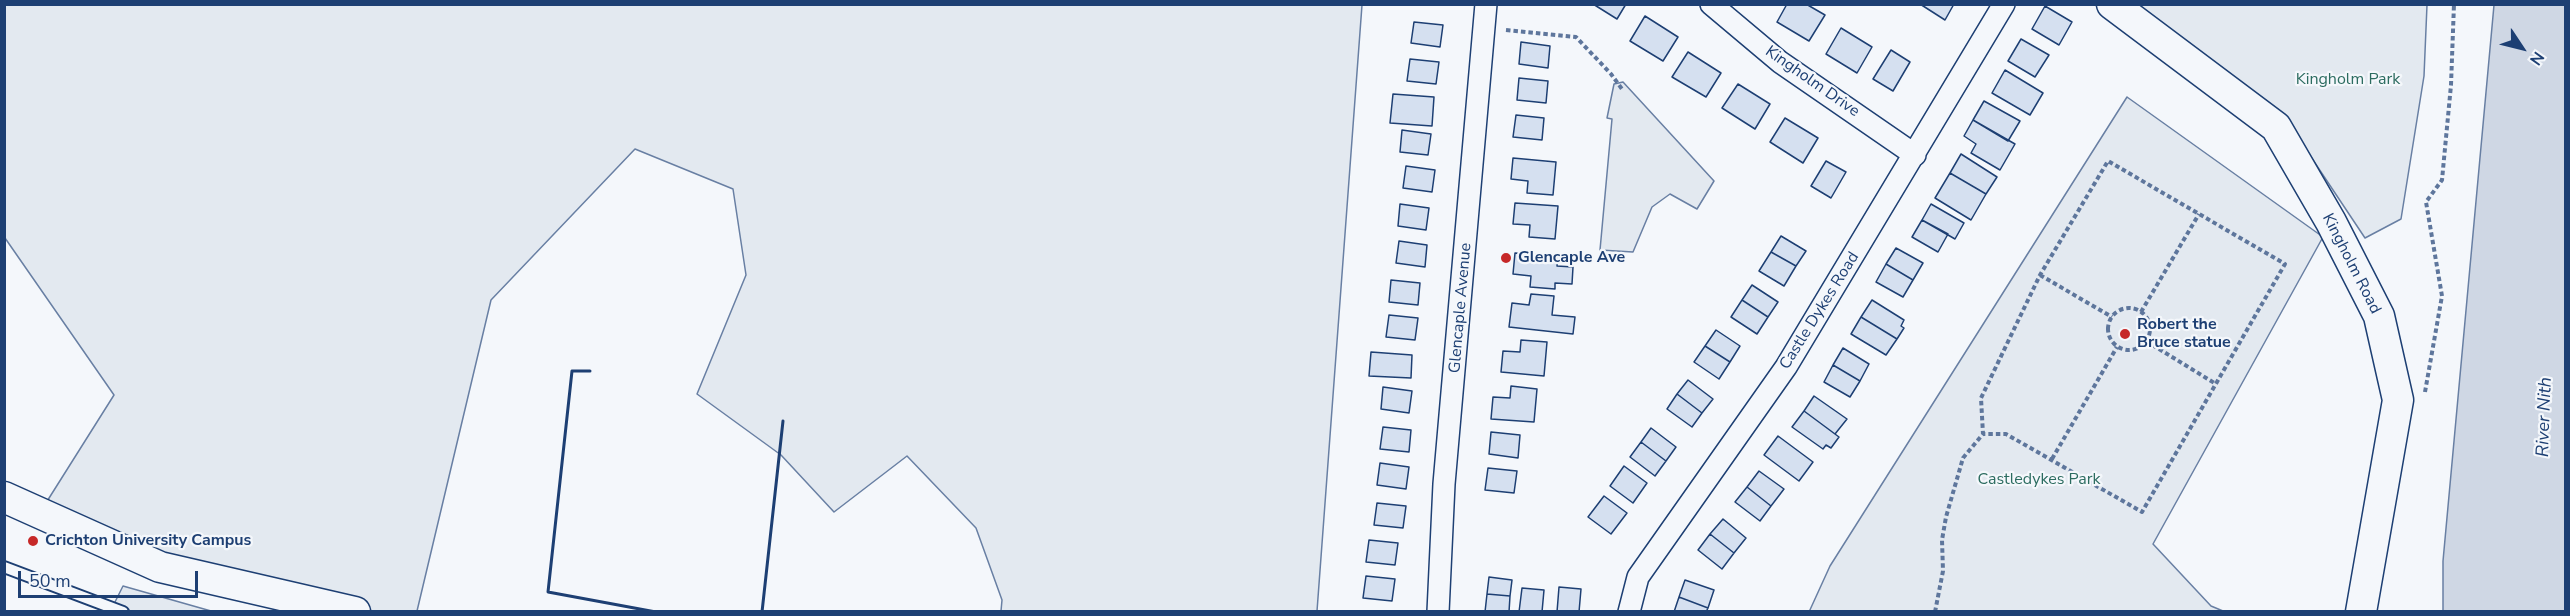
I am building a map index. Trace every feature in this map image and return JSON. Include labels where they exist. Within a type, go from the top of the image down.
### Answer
[{"type":"main road","name":"Kingholm Road","points":[[2112,4],[2276,127],[2331,222],[2379,316],[2398,400],[2361,612]]},
{"type":"main road","points":[[4,497],[160,567],[355,612]]},
{"type":"street","name":"Glencaple Avenue","points":[[1438,612],[1444,484],[1486,4]]},
{"type":"street","name":"Kingholm Drive","points":[[1711,4],[1780,62],[1915,155]]},
{"type":"street","name":"Castle Dykes Road","points":[[1629,612],[1638,577],[1786,367],[2004,4]]},
{"type":"lane","points":[[4,567],[123,612]]},
{"type":"path","points":[[2423,402],[2442,296],[2426,202],[2442,180],[2451,85],[2454,4]]},
{"type":"path","points":[[1484,30],[1576,38],[1611,74],[1622,89]]},
{"type":"path","points":[[1935,612],[1943,571],[1942,540],[1946,517],[1963,458],[1983,434],[1981,398],[2040,276],[2108,161],[2285,264],[2142,512],[2006,434],[1983,434]]},
{"type":"path","points":[[2141,312],[2199,214]]},
{"type":"path","points":[[2040,276],[2112,317]]},
{"type":"path","points":[[2122,309],[2135,309],[2141,312],[2149,322],[2150,329],[2142,346],[2130,350],[2117,347],[2109,337],[2109,323],[2112,317],[2122,309]]},
{"type":"path","points":[[2146,341],[2216,384]]},
{"type":"path","points":[[2052,459],[2117,347]]},
{"type":"green space","points":[[4,5],[1362,5],[1317,611],[1001,611],[1002,600],[976,528],[907,456],[834,512],[781,455],[697,394],[746,275],[733,189],[635,149],[491,300],[417,611],[355,611],[160,567],[39,514],[114,395],[5,238]]},
{"type":"green space","name":"Kingholm Park","points":[[2131,5],[2427,5],[2424,76],[2401,219],[2365,238],[2289,124]]},
{"type":"green space","points":[[1623,82],[1714,181],[1697,209],[1670,194],[1652,207],[1633,252],[1600,250],[1612,119],[1607,118],[1614,84]]},
{"type":"green space","name":"Castledykes Park","points":[[2127,97],[2323,237],[2153,544],[2211,606],[2223,611],[1809,612],[1830,566]]},
{"type":"green space","points":[[123,586],[211,611],[110,612]]},
{"type":"water","name":"River Nith","points":[[2494,5],[2565,5],[2565,611],[2443,611],[2443,561]]},
{"type":"building","points":[[1593,4],[1626,4],[1617,19]]},
{"type":"building","points":[[1787,4],[1806,4],[1825,15],[1809,41],[1777,22]]},
{"type":"building","points":[[1920,4],[1954,4],[1945,20]]},
{"type":"building","points":[[2045,6],[2072,22],[2059,45],[2032,29]]},
{"type":"building","points":[[1645,16],[1678,37],[1663,61],[1630,41]]},
{"type":"building","points":[[1414,22],[1443,25],[1440,47],[1411,43]]},
{"type":"building","points":[[1841,28],[1872,47],[1857,73],[1826,54]]},
{"type":"building","points":[[2021,39],[2049,55],[2035,77],[2008,61]]},
{"type":"building","points":[[1521,42],[1550,46],[1548,68],[1519,64]]},
{"type":"building","points":[[1891,50],[1910,62],[1893,91],[1873,79]]},
{"type":"building","points":[[1688,52],[1721,73],[1706,97],[1672,77]]},
{"type":"building","points":[[1410,59],[1439,62],[1436,84],[1407,81]]},
{"type":"building","points":[[2005,70],[2043,93],[2030,115],[1992,93]]},
{"type":"building","points":[[1519,78],[1548,81],[1546,103],[1517,100]]},
{"type":"building","points":[[1738,84],[1770,104],[1755,129],[1722,108]]},
{"type":"building","points":[[1393,94],[1434,97],[1432,126],[1390,123]]},
{"type":"building","points":[[1984,101],[2020,121],[2008,141],[1973,120]]},
{"type":"building","points":[[1516,115],[1544,118],[1542,140],[1513,137]]},
{"type":"building","points":[[1785,118],[1818,138],[1803,163],[1770,142]]},
{"type":"building","points":[[1973,120],[2015,144],[2000,170],[1971,153],[1976,144],[1964,136]]},
{"type":"building","points":[[1402,130],[1431,134],[1428,155],[1400,152]]},
{"type":"building","points":[[1961,154],[1997,177],[1986,194],[1950,173]]},
{"type":"building","points":[[1513,158],[1556,162],[1553,195],[1527,193],[1528,181],[1511,179]]},
{"type":"building","points":[[1826,161],[1846,172],[1831,198],[1811,186]]},
{"type":"building","points":[[1406,166],[1435,170],[1432,192],[1403,188]]},
{"type":"building","points":[[1950,173],[1986,194],[1971,220],[1935,198]]},
{"type":"building","points":[[1515,203],[1558,206],[1555,239],[1529,237],[1530,225],[1513,224]]},
{"type":"building","points":[[1400,204],[1429,208],[1426,230],[1398,226]]},
{"type":"building","points":[[1931,204],[1964,223],[1955,239],[1922,220]]},
{"type":"building","points":[[1922,220],[1948,234],[1938,252],[1912,237]]},
{"type":"building","points":[[1781,236],[1806,251],[1796,266],[1771,252]]},
{"type":"building","points":[[1399,241],[1427,245],[1425,267],[1396,263]]},
{"type":"building","points":[[1896,248],[1923,263],[1913,280],[1886,264]]},
{"type":"building","points":[[1771,252],[1796,266],[1784,286],[1759,271]]},
{"type":"building","points":[[1515,253],[1558,256],[1557,266],[1573,267],[1572,284],[1555,283],[1555,289],[1530,287],[1531,276],[1513,274]]},
{"type":"building","points":[[1886,264],[1913,280],[1903,297],[1876,282]]},
{"type":"building","points":[[1391,280],[1420,283],[1418,305],[1389,302]]},
{"type":"building","points":[[1752,285],[1778,302],[1768,317],[1742,300]]},
{"type":"building","points":[[1531,294],[1554,296],[1552,315],[1575,317],[1573,334],[1509,327],[1512,303],[1529,305]]},
{"type":"building","points":[[1742,300],[1768,317],[1757,334],[1731,317]]},
{"type":"building","points":[[1872,300],[1904,320],[1901,326],[1904,328],[1897,339],[1861,317]]},
{"type":"building","points":[[1389,315],[1418,318],[1415,340],[1386,337]]},
{"type":"building","points":[[1861,317],[1897,339],[1886,355],[1851,334]]},
{"type":"building","points":[[1716,330],[1740,346],[1730,362],[1705,346]]},
{"type":"building","points":[[1521,340],[1547,342],[1544,376],[1501,372],[1503,351],[1520,352]]},
{"type":"building","points":[[1705,346],[1730,362],[1719,379],[1694,362]]},
{"type":"building","points":[[1843,348],[1869,364],[1860,381],[1833,365]]},
{"type":"building","points":[[1371,352],[1412,355],[1411,378],[1369,376]]},
{"type":"building","points":[[1833,365],[1860,381],[1850,397],[1824,382]]},
{"type":"building","points":[[1688,380],[1713,399],[1702,413],[1677,394]]},
{"type":"building","points":[[1511,386],[1537,389],[1534,422],[1491,419],[1493,397],[1510,398]]},
{"type":"building","points":[[1383,387],[1412,391],[1409,413],[1381,409]]},
{"type":"building","points":[[1677,394],[1702,413],[1692,427],[1667,409]]},
{"type":"building","points":[[1814,396],[1847,419],[1835,434],[1804,411]]},
{"type":"building","points":[[1804,411],[1839,437],[1831,448],[1826,445],[1823,449],[1792,427]]},
{"type":"building","points":[[1383,427],[1411,430],[1409,452],[1380,449]]},
{"type":"building","points":[[1651,428],[1676,447],[1666,461],[1641,442]]},
{"type":"building","points":[[1491,432],[1520,435],[1518,458],[1489,454]]},
{"type":"building","points":[[1778,436],[1813,462],[1799,481],[1764,455]]},
{"type":"building","points":[[1641,442],[1666,461],[1655,476],[1630,457]]},
{"type":"building","points":[[1380,463],[1409,467],[1406,489],[1377,485]]},
{"type":"building","points":[[1624,466],[1647,483],[1633,503],[1610,486]]},
{"type":"building","points":[[1488,468],[1517,471],[1514,493],[1485,490]]},
{"type":"building","points":[[1759,471],[1784,489],[1771,506],[1747,487]]},
{"type":"building","points":[[1747,487],[1771,506],[1760,521],[1735,502]]},
{"type":"building","points":[[1604,496],[1627,513],[1611,534],[1588,517]]},
{"type":"building","points":[[1377,503],[1406,506],[1403,528],[1374,525]]},
{"type":"building","points":[[1723,519],[1746,538],[1734,553],[1710,534]]},
{"type":"building","points":[[1710,534],[1734,553],[1722,569],[1698,550]]},
{"type":"building","points":[[1369,540],[1398,543],[1395,565],[1366,562]]},
{"type":"building","points":[[1366,576],[1395,579],[1392,601],[1363,598]]},
{"type":"building","points":[[1489,577],[1512,580],[1510,596],[1487,594]]},
{"type":"building","points":[[1685,580],[1714,590],[1708,608],[1679,597]]},
{"type":"building","points":[[1559,587],[1581,589],[1579,612],[1557,612]]},
{"type":"building","points":[[1522,588],[1544,590],[1542,612],[1519,612]]},
{"type":"building","points":[[1487,594],[1510,596],[1509,612],[1485,612]]},
{"type":"building","points":[[1679,597],[1708,608],[1706,612],[1674,612]]},
{"type":"wall","points":[[590,371],[572,371],[548,592],[656,612]]},
{"type":"wall","points":[[762,612],[783,421]]},
{"type":"place","name":"Glencaple Ave","points":[[1506,258]]},
{"type":"place","name":"Robert the Bruce statue","points":[[2125,334]]},
{"type":"place","name":"Crichton University Campus","points":[[33,541]]}]
